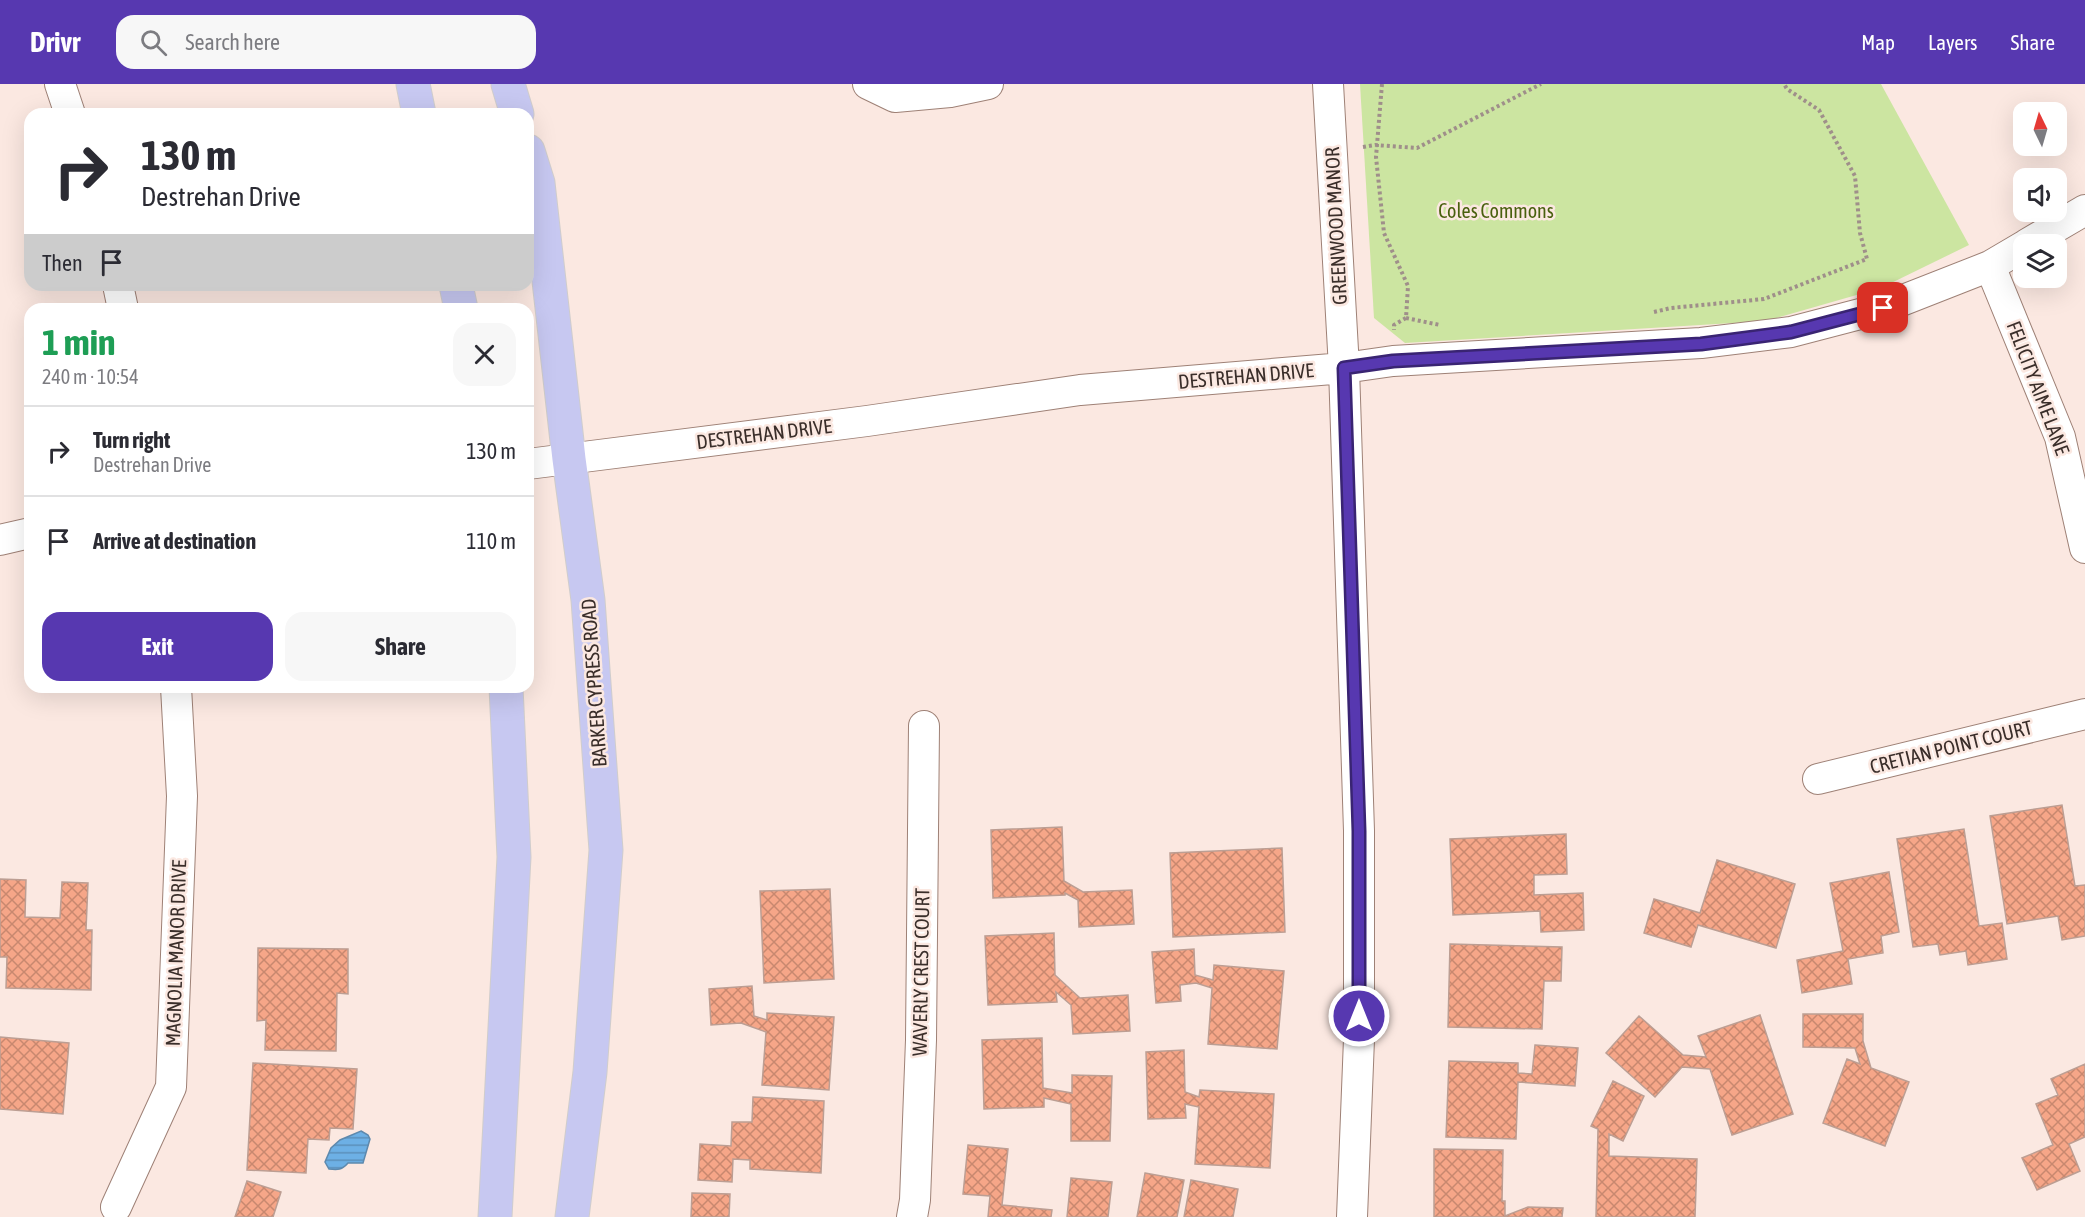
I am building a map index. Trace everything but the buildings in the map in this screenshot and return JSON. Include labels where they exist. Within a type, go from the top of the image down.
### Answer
[{"type":"main road","points":[[413,84],[418,108]]},
{"type":"main road","points":[[508,84],[515,108]]},
{"type":"main road","name":"BARKER CYPRESS ROAD","points":[[534,170],[538,183],[569,459],[589,609],[606,850],[590,1072],[572,1217]]},
{"type":"main road","points":[[495,1217],[514,857],[506,693]]},
{"type":"street","points":[[60,84],[68,108]]},
{"type":"street","points":[[868,84],[895,97],[950,92],[988,84]]},
{"type":"street","name":"GREENWOOD MANOR","points":[[1328,84],[1344,368],[1359,831],[1359,1039],[1352,1217]]},
{"type":"street","name":"DESTREHAN DRIVE","points":[[2044,234],[2085,210]]},
{"type":"street","name":"DESTREHAN DRIVE","points":[[534,463],[867,421],[1080,390],[1344,368],[1393,361],[1701,344],[1791,332],[1883,308],[1990,266],[2013,252]]},
{"type":"street","name":"FELICITY AIME LANE","points":[[1990,266],[2060,437],[2085,548]]},
{"type":"street","points":[[0,540],[24,534]]},
{"type":"street","name":"MAGNOLIA MANOR DRIVE","points":[[116,1207],[171,1087],[182,796],[176,693]]},
{"type":"street","name":"CRETIAN POINT COURT","points":[[1818,779],[2085,714]]},
{"type":"street","name":"WAVERLY CREST COURT","points":[[912,1217],[915,1200],[921,1040],[924,726]]},
{"type":"path","points":[[1382,84],[1376,145],[1384,233],[1408,286],[1406,318]]},
{"type":"path","points":[[1332,154],[1376,145],[1417,148],[1541,84]]},
{"type":"path","points":[[1785,86],[1791,84]]},
{"type":"path","points":[[1652,313],[1671,308],[1764,299],[1867,260],[1860,233],[1855,176],[1819,110],[1785,86]]},
{"type":"path","points":[[1393,361],[1394,325],[1406,318],[1450,327]]},
{"type":"green space","name":"Coles Commons","points":[[1360,84],[1881,84],[1969,245],[1881,288],[1766,321],[1405,343],[1374,318]]},
{"type":"water","points":[[361,1131],[370,1139],[363,1163],[348,1163],[340,1169],[329,1169],[325,1162],[331,1148],[340,1140]]},
{"type":"route","points":[[1359,1016],[1359,831],[1344,368],[1393,361],[1701,344],[1791,332],[1883,308]]}]
